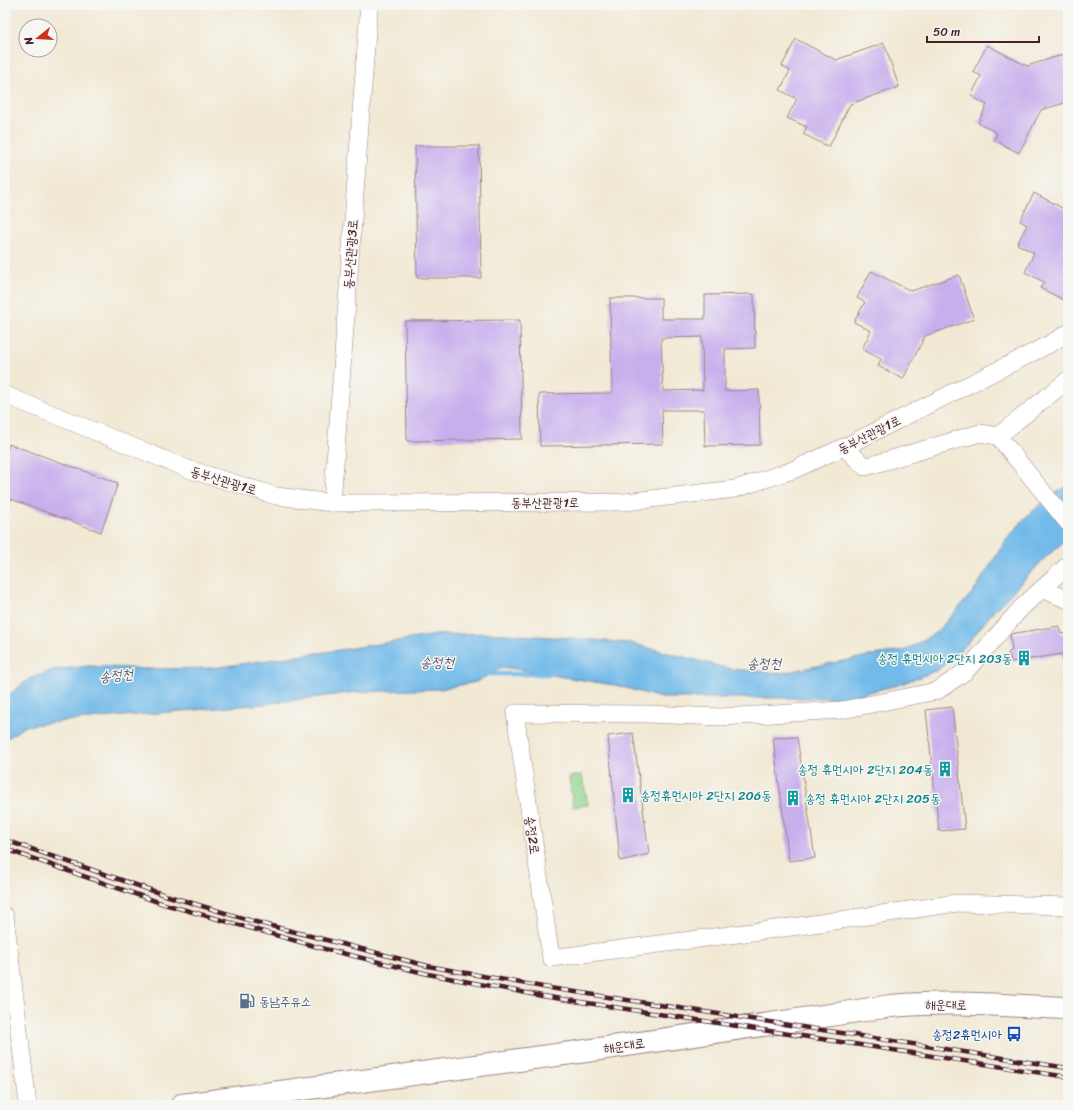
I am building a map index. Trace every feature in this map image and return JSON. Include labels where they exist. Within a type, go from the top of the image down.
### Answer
[{"type":"main road","name":"해운대로","points":[[182,1105],[586,1051],[891,1006],[938,1004],[1068,1008]]},
{"type":"street","name":"동부산관광3로","points":[[332,503],[369,5]]},
{"type":"street","name":"동부산관광1로","points":[[5,394],[188,469],[276,496],[332,503],[625,502],[735,489],[793,470],[844,447],[1048,345],[1068,333]]},
{"type":"street","points":[[998,436],[1068,380]]},
{"type":"street","points":[[844,447],[865,467],[980,433],[998,436],[1068,523]]},
{"type":"street","points":[[1068,565],[1042,589],[1068,600]]},
{"type":"street","name":"송정2로","points":[[1042,589],[1021,608],[966,670],[937,691],[842,710],[721,717],[647,714],[514,713],[551,958],[799,926],[957,903],[1068,906]]},
{"type":"street","points":[[5,916],[28,1105]]},
{"type":"green space","points":[[582,775],[588,805],[573,807],[569,777]]},
{"type":"water","name":"송정천","points":[[1068,486],[1068,538],[1046,557],[993,612],[968,643],[938,670],[898,685],[844,698],[661,698],[619,686],[503,667],[476,682],[440,689],[357,692],[265,704],[65,721],[25,726],[5,740],[5,698],[29,679],[53,670],[89,666],[148,669],[212,668],[435,635],[487,633],[630,643],[730,669],[781,673],[906,650],[937,632],[974,591],[1006,540],[1027,516],[1053,494]]},
{"type":"building","points":[[796,39],[836,60],[884,43],[899,87],[850,104],[829,147],[803,134],[807,127],[787,118],[797,99],[780,90],[790,71],[782,66]]},
{"type":"building","points":[[987,45],[1027,66],[1062,55],[1068,77],[1068,102],[1041,110],[1019,153],[994,140],[997,133],[978,123],[987,105],[971,96],[981,76],[973,72]]},
{"type":"building","points":[[415,146],[479,146],[481,278],[417,278]]},
{"type":"building","points":[[1034,193],[1068,211],[1068,297],[1066,301],[1040,288],[1044,282],[1025,272],[1034,253],[1017,244],[1027,225],[1020,221]]},
{"type":"building","points":[[871,271],[911,291],[959,275],[974,319],[925,336],[903,379],[878,366],[881,359],[862,349],[871,331],[854,322],[865,302],[857,298]]},
{"type":"building","points":[[754,294],[755,348],[725,349],[725,391],[759,390],[760,445],[705,446],[704,410],[662,410],[663,444],[540,446],[539,394],[612,393],[610,298],[661,298],[661,319],[705,319],[705,295]],"holes":[[[702,337],[703,390],[663,391],[661,338]]]},
{"type":"building","points":[[520,320],[522,439],[407,441],[405,321]]},
{"type":"building","points":[[9,444],[118,483],[101,532],[5,497],[5,456]]},
{"type":"building","name":"송정 휴먼시아 2단지 203동","points":[[1059,626],[1061,634],[1068,633],[1068,686],[1062,654],[1012,662],[1008,653],[1012,650],[1010,634]]},
{"type":"building","name":"송정 휴먼시아 2단지 204동","points":[[952,707],[965,829],[939,831],[926,710]]},
{"type":"building","name":"송정휴먼시아 2단지 206동","points":[[633,733],[649,854],[620,861],[608,736]]},
{"type":"building","name":"송정 휴먼시아 2단지 205동","points":[[797,737],[815,858],[789,861],[773,738]]},
{"type":"waterway","name":"송정천","points":[[487,674],[551,674]]},
{"type":"railway","points":[[5,840],[165,895],[252,921],[428,966],[543,987],[1068,1068]]},
{"type":"railway","points":[[5,849],[164,904],[325,949],[428,974],[542,996],[1068,1077]]},
{"type":"place","name":"송정 휴먼시아 2단지 203동","points":[[1024,658]]},
{"type":"place","name":"송정 휴먼시아 2단지 204동","points":[[945,769]]},
{"type":"place","name":"송정휴먼시아 2단지 206동","points":[[628,795]]},
{"type":"place","name":"송정 휴먼시아 2단지 205동","points":[[793,798]]},
{"type":"place","name":"동남주유소","points":[[247,1001]]},
{"type":"place","name":"송정2휴먼시아","points":[[1014,1034]]}]
